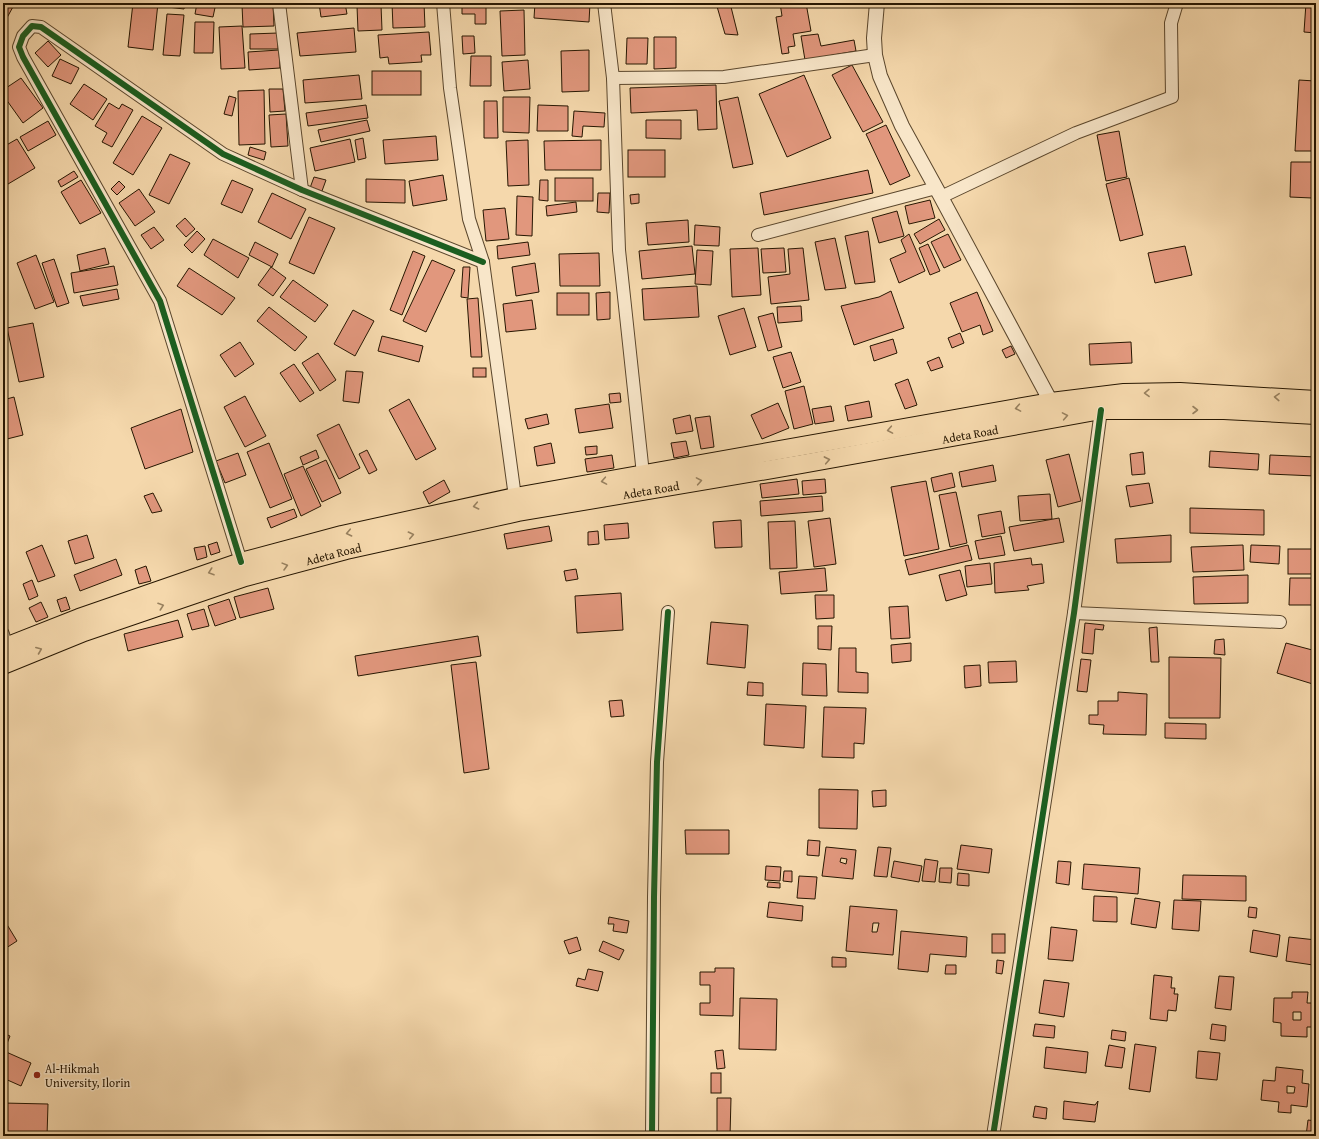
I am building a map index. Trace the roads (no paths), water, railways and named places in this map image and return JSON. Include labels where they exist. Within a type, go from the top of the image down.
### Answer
[{"type":"main road","name":"Adeta Road","points":[[4,643],[241,562],[342,535],[515,497],[1051,402],[1124,393],[1180,392],[1316,400]]},
{"type":"main road","name":"Adeta Road","points":[[3,665],[84,632],[245,577],[346,550],[526,510],[802,464],[1101,410],[1224,410],[1316,415]]},
{"type":"street","points":[[279,3],[302,190]]},
{"type":"street","points":[[443,3],[450,88],[469,219],[483,262],[515,497]]},
{"type":"street","points":[[604,3],[613,78],[619,250],[643,474]]},
{"type":"street","points":[[877,3],[874,38],[875,55],[880,76],[902,126],[1051,402]]},
{"type":"street","points":[[758,235],[939,193],[1076,133],[1172,97],[1171,23],[1177,3]]},
{"type":"street","points":[[241,562],[160,301],[23,57],[19,47],[23,36],[32,26],[41,27],[223,154],[302,190],[483,262]]},
{"type":"street","points":[[613,78],[724,76],[875,55]]},
{"type":"street","points":[[992,1136],[1074,613],[1101,410]]},
{"type":"street","points":[[652,1136],[657,762],[668,612]]},
{"type":"street","points":[[1074,613],[1280,622]]},
{"type":"place","name":"Al-Hikmah University, Ilorin","points":[[37,1075]]}]
